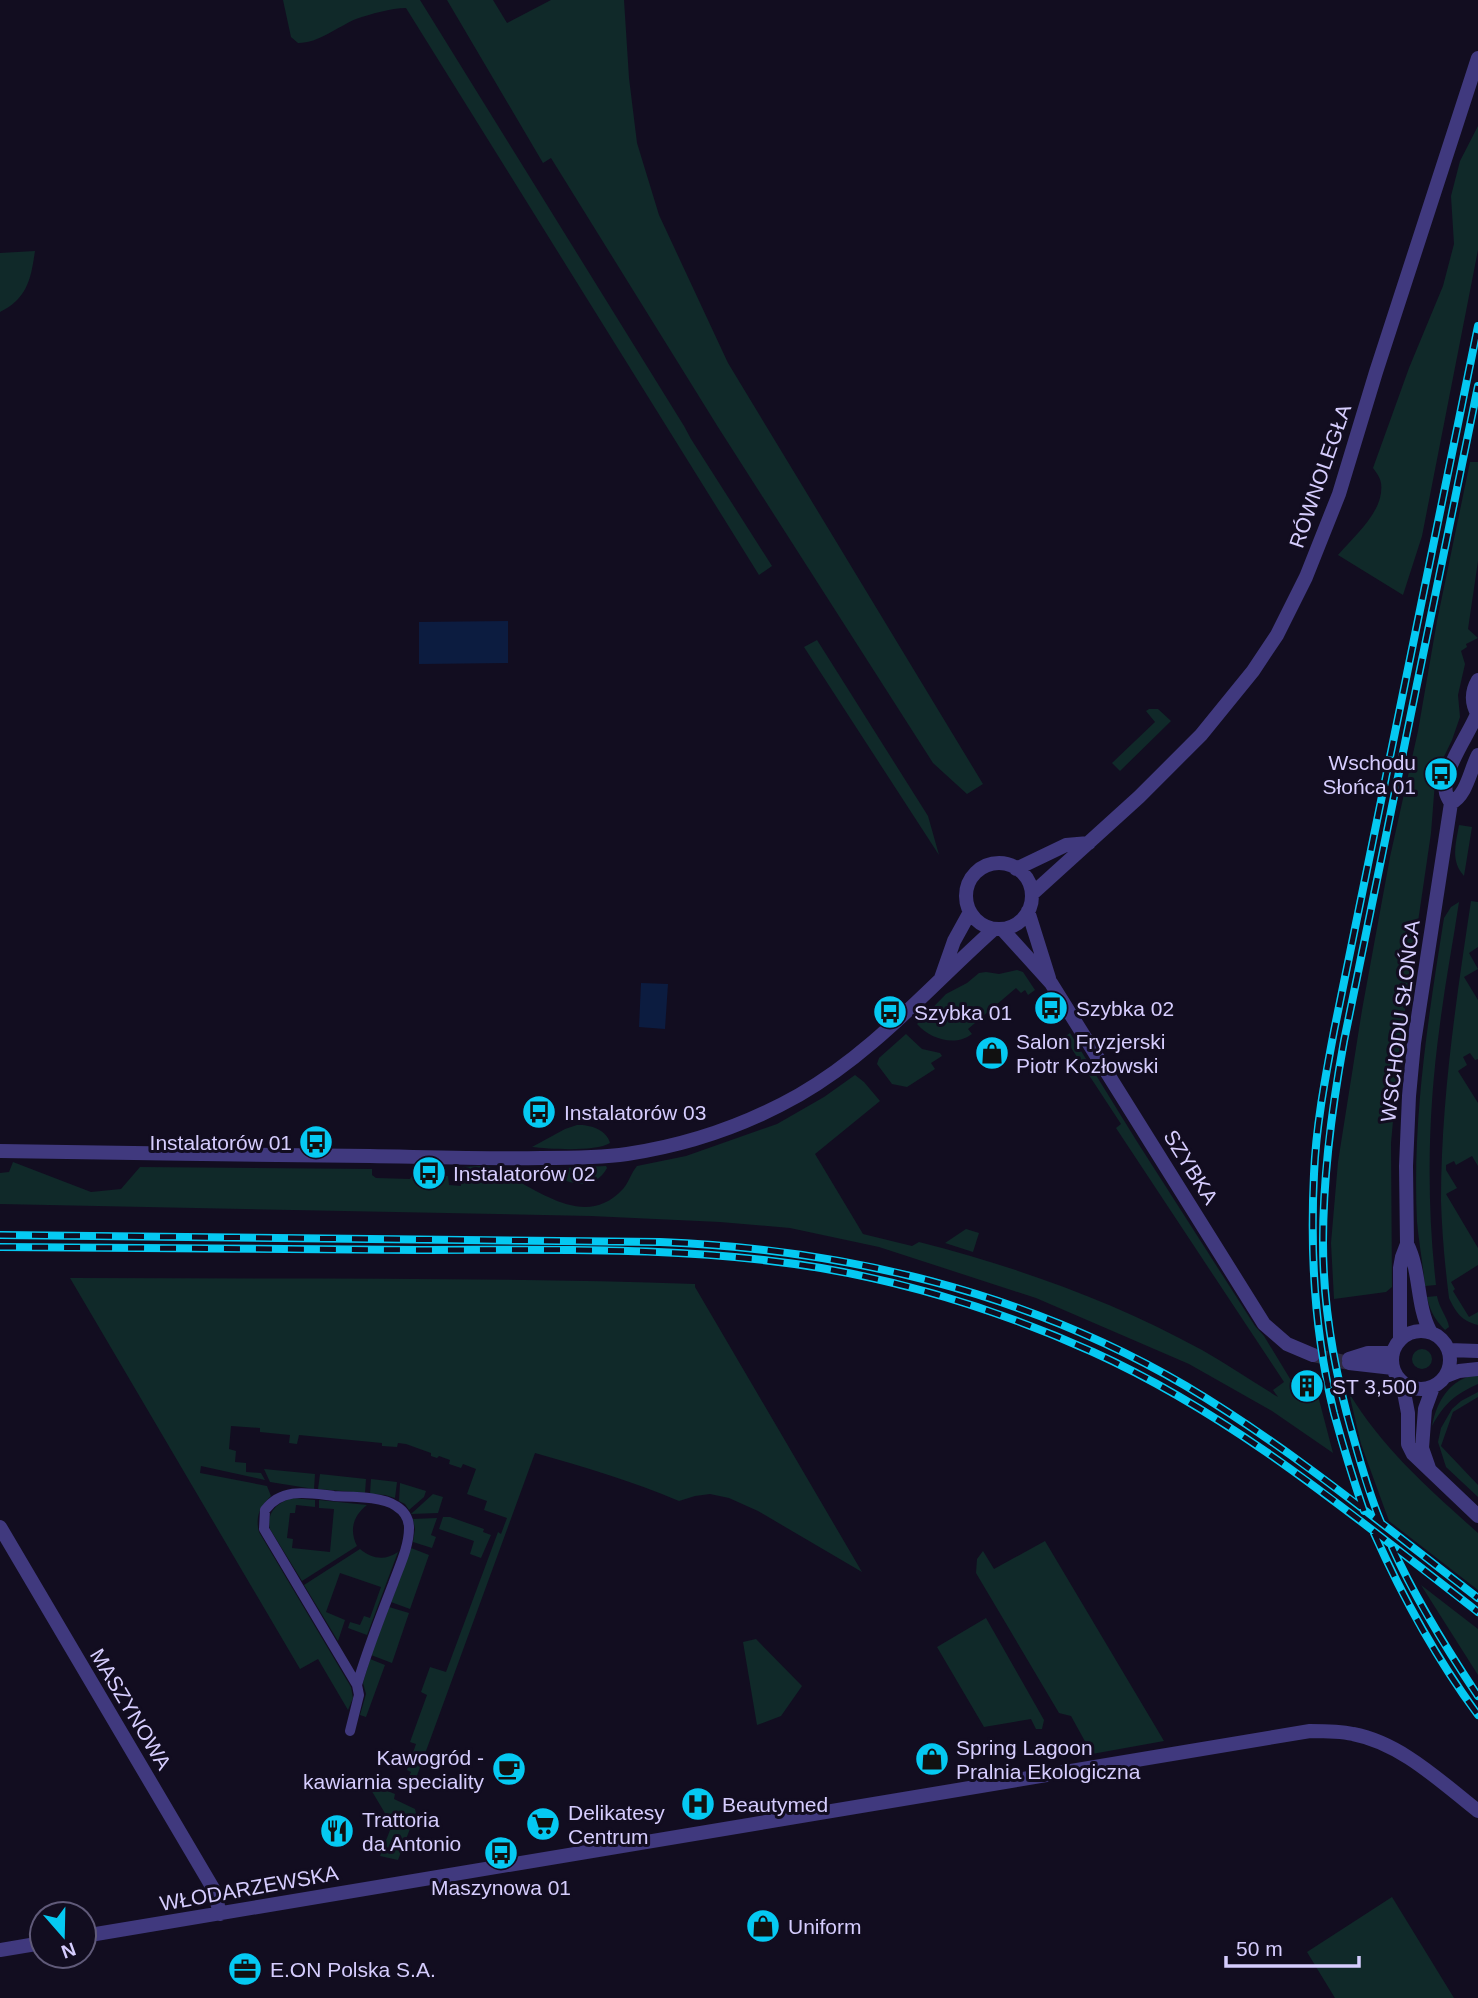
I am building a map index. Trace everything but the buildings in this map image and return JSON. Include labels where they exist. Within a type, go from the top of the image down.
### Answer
[{"type":"street","name":"RÓWNOLEGŁA","points":[[1032,894],[1169,768],[1254,671],[1277,635],[1300,589],[1339,494],[1478,58]]},
{"type":"street","points":[[1478,680],[1472,696],[1478,715]]},
{"type":"street","name":"WSCHODU SŁOŃCA","points":[[1401,1339],[1400,1268],[1407,1244],[1409,1096],[1414,1043],[1451,803],[1445,792],[1448,774],[1478,715]]},
{"type":"street","name":"WSCHODU SŁOŃCA","points":[[1451,803],[1463,792],[1478,755]]},
{"type":"street","points":[[1016,869],[1066,845],[1089,843]]},
{"type":"street","points":[[0,1151],[513,1159],[607,1156],[674,1144],[727,1129],[817,1084],[855,1057],[939,983],[969,951],[998,929],[1017,924],[1028,911],[1032,894],[1027,879],[1011,866],[996,864],[988,865],[975,874],[968,886],[966,899],[976,920],[984,926],[998,929]]},
{"type":"street","name":"SZYBKA","points":[[1028,911],[1051,983]]},
{"type":"street","points":[[939,983],[954,941],[970,912]]},
{"type":"street","name":"SZYBKA","points":[[998,929],[1051,983],[1264,1324],[1287,1344],[1312,1355]]},
{"type":"street","name":"WSCHODU SŁOŃCA","points":[[1407,1244],[1414,1258],[1424,1319],[1430,1332]]},
{"type":"street","points":[[1447,1376],[1451,1359],[1449,1350],[1438,1335],[1414,1332],[1401,1339],[1393,1353],[1393,1368],[1402,1382],[1408,1413],[1408,1444],[1412,1454],[1478,1516]]},
{"type":"street","points":[[1449,1350],[1478,1351]]},
{"type":"street","points":[[1393,1353],[1368,1353],[1349,1361],[1393,1368]]},
{"type":"street","points":[[1402,1382],[1416,1389],[1433,1387],[1459,1371],[1478,1369]]},
{"type":"street","points":[[1433,1387],[1425,1409],[1422,1448],[1433,1475]]},
{"type":"street","points":[[350,1731],[359,1695],[357,1685],[264,1529],[265,1510],[275,1499],[284,1495],[300,1493],[382,1500],[397,1506],[408,1520],[406,1549],[368,1647],[357,1685]]},
{"type":"street","name":"MASZYNOWA","points":[[0,1527],[214,1890],[220,1914]]},
{"type":"street","name":"WŁODARZEWSKA","points":[[98,1934],[1310,1731],[1356,1734],[1380,1742],[1419,1766],[1478,1811]]},
{"type":"street","points":[[0,1950],[28,1945]]},
{"type":"green space","points":[[283,0],[420,0],[772,566],[759,575],[406,8],[362,17],[321,38],[298,43],[291,37]]},
{"type":"green space","points":[[447,0],[493,0],[507,23],[551,0],[624,0],[637,143],[659,215],[728,363],[983,784],[967,794],[933,763],[718,427],[551,158],[543,163]]},
{"type":"green space","points":[[1478,126],[1478,250],[1422,536],[1403,595],[1338,555],[1367,522],[1378,503],[1381,483],[1373,468],[1409,368],[1443,286],[1454,244],[1451,196],[1460,161]]},
{"type":"green space","points":[[35,251],[32,271],[22,294],[0,312],[0,253]]},
{"type":"green space","points":[[1470,462],[1478,462],[1478,561],[1468,629],[1478,638],[1466,644],[1467,647],[1461,651],[1465,664],[1458,695],[1460,717],[1435,782],[1431,833],[1400,1045],[1391,1143],[1392,1287],[1386,1292],[1334,1299],[1331,1243],[1338,1162],[1362,1010],[1390,857],[1418,731],[1437,621]]},
{"type":"green space","points":[[817,640],[928,816],[939,855],[804,647]]},
{"type":"green space","points":[[1158,709],[1171,721],[1120,771],[1112,763],[1155,722],[1146,711]]},
{"type":"green space","points":[[1459,825],[1472,827],[1464,876],[1455,858]]},
{"type":"green space","points":[[1471,901],[1478,902],[1478,947],[1469,953],[1478,969],[1464,977],[1478,1000],[1478,1059],[1475,1060],[1470,1053],[1463,1057],[1467,1065],[1458,1071],[1478,1103],[1478,1166],[1472,1156],[1456,1165],[1454,1161],[1446,1165],[1446,1170],[1457,1188],[1446,1194],[1478,1248],[1478,1265],[1451,1282],[1455,1289],[1453,1291],[1469,1317],[1478,1312],[1478,1325],[1460,1316],[1449,1298],[1441,1201],[1447,1088]]},
{"type":"green space","points":[[1459,902],[1440,1024],[1431,1121],[1431,1220],[1436,1285],[1425,1286],[1417,1222],[1419,1108],[1444,918],[1451,907]]},
{"type":"green space","points":[[1017,970],[1023,972],[1035,990],[1028,995],[1025,990],[1021,993],[1016,988],[968,1029],[972,1034],[965,1038],[943,1040],[929,1034],[917,1024],[946,994],[979,973],[999,974]]},
{"type":"green space","points":[[1070,1033],[1292,1382],[1311,1369],[1333,1453],[1272,1411],[1189,1364],[1036,1298],[879,1247],[790,1228],[591,1216],[0,1204],[0,1173],[9,1172],[13,1162],[91,1192],[121,1189],[140,1167],[372,1169],[372,1175],[376,1178],[448,1176],[449,1185],[461,1186],[462,1167],[483,1166],[499,1170],[568,1205],[596,1206],[610,1200],[623,1189],[637,1166],[686,1156],[777,1124],[824,1097],[855,1075],[880,1101],[815,1154],[863,1234],[912,1246],[919,1242],[1064,1287],[1168,1332],[1278,1397],[1273,1390],[1284,1382],[1116,1128],[1121,1124],[1064,1037]]},
{"type":"green space","points":[[906,1034],[922,1049],[940,1053],[942,1056],[931,1063],[935,1069],[907,1087],[892,1084],[877,1064],[879,1058]]},
{"type":"green space","points":[[577,1125],[597,1129],[610,1143],[584,1149],[532,1147],[565,1129]]},
{"type":"green space","points":[[606,1166],[601,1176],[594,1181],[578,1184],[545,1169]]},
{"type":"green space","points":[[966,1229],[979,1233],[973,1252],[945,1243]]},
{"type":"green space","points":[[70,1278],[461,1279],[695,1284],[862,1572],[758,1511],[729,1498],[710,1494],[679,1501],[590,1469],[535,1453],[415,1781],[408,1779],[411,1772],[407,1770],[416,1744],[410,1742],[427,1695],[421,1692],[430,1667],[446,1672],[498,1532],[501,1534],[507,1518],[484,1510],[487,1501],[467,1494],[476,1469],[463,1464],[461,1468],[449,1464],[450,1460],[431,1456],[431,1453],[406,1444],[398,1443],[397,1447],[382,1446],[382,1443],[299,1435],[297,1444],[289,1443],[290,1435],[260,1432],[260,1428],[231,1426],[229,1449],[236,1451],[235,1462],[246,1463],[246,1472],[261,1473],[265,1480],[201,1466],[200,1473],[267,1486],[271,1496],[259,1512],[259,1532],[351,1687],[353,1698],[348,1710],[318,1659],[300,1669]]},
{"type":"green space","points":[[1437,1296],[1449,1327],[1445,1330],[1433,1315],[1427,1297]]},
{"type":"green space","points":[[1422,1349],[1429,1352],[1432,1359],[1429,1366],[1422,1369],[1415,1366],[1412,1359],[1415,1352]]},
{"type":"green space","points":[[1478,1374],[1478,1384],[1451,1400],[1432,1426],[1437,1408],[1446,1392],[1460,1381]]},
{"type":"green space","points":[[1478,1392],[1478,1397],[1453,1412],[1441,1446],[1478,1485],[1478,1497],[1446,1467],[1438,1442],[1441,1428],[1452,1409]]},
{"type":"green space","points":[[1349,1393],[1392,1450],[1478,1533],[1478,1590],[1389,1521],[1361,1444]]},
{"type":"green space","points":[[264,1469],[315,1474],[314,1489],[270,1482]]},
{"type":"green space","points":[[320,1474],[366,1479],[365,1493],[318,1489]]},
{"type":"green space","points":[[371,1479],[397,1482],[395,1498],[370,1494]]},
{"type":"green space","points":[[400,1483],[426,1491],[424,1497],[409,1510],[399,1501]]},
{"type":"green space","points":[[433,1494],[443,1497],[438,1513],[411,1514]]},
{"type":"green space","points":[[292,1498],[315,1500],[315,1507],[296,1505],[295,1513],[290,1513],[287,1538],[293,1539],[292,1548],[330,1552],[334,1509],[319,1508],[319,1500],[367,1505],[358,1514],[354,1524],[353,1534],[357,1546],[302,1581],[269,1523],[274,1509]]},
{"type":"green space","points":[[443,1517],[484,1529],[483,1532],[491,1535],[481,1558],[470,1554],[474,1541],[439,1529]]},
{"type":"green space","points":[[437,1518],[431,1535],[436,1537],[432,1548],[413,1542],[413,1519]]},
{"type":"green space","points":[[1045,1541],[1164,1741],[1092,1754],[1071,1716],[1059,1713],[976,1573],[977,1559],[983,1551],[994,1569]]},
{"type":"green space","points":[[411,1548],[429,1555],[410,1609],[391,1602]]},
{"type":"green space","points":[[360,1549],[379,1558],[398,1552],[367,1635],[348,1628],[350,1622],[360,1625],[364,1616],[370,1618],[381,1587],[340,1573],[326,1612],[345,1620],[338,1641],[304,1585]]},
{"type":"green space","points":[[1421,1585],[1478,1629],[1478,1675]]},
{"type":"green space","points":[[389,1607],[409,1613],[392,1663],[371,1655]]},
{"type":"green space","points":[[986,1618],[1044,1720],[1042,1729],[1036,1729],[1031,1719],[984,1727],[937,1647]]},
{"type":"green space","points":[[756,1639],[802,1686],[781,1716],[757,1725],[743,1642]]},
{"type":"green space","points":[[370,1659],[385,1665],[366,1717],[360,1715],[366,1694],[363,1683]]},
{"type":"green space","points":[[367,1783],[395,1794],[394,1799],[415,1809],[416,1813],[398,1860],[380,1856],[392,1825]]},
{"type":"green space","points":[[1392,1897],[1454,1998],[1335,1998],[1307,1952]]},
{"type":"water","points":[[508,621],[508,663],[419,664],[419,622]]},
{"type":"water","points":[[641,983],[668,984],[665,1029],[639,1027]]},
{"type":"tunnel","points":[[1313,1355],[1349,1363]]},
{"type":"railway","points":[[1364,1511],[1334,1413],[1318,1325],[1313,1234],[1317,1138],[1334,1031],[1478,326]]},
{"type":"railway","points":[[1381,1522],[1347,1413],[1331,1340],[1324,1266],[1326,1166],[1344,1041],[1478,386]]},
{"type":"railway","points":[[0,1235],[660,1242],[797,1254],[932,1281],[998,1301],[1062,1325],[1125,1353],[1186,1386],[1299,1461],[1478,1598]]},
{"type":"railway","points":[[0,1247],[671,1253],[771,1261],[891,1282],[960,1301],[1027,1325],[1093,1352],[1196,1406],[1340,1505],[1478,1612]]},
{"type":"railway","points":[[1374,1533],[1421,1627],[1478,1715]]},
{"type":"railway","points":[[1392,1547],[1432,1623],[1478,1696]]},
{"type":"place","name":"Wschodu Słońca 01","points":[[1441,774]]},
{"type":"place","name":"Szybka 02","points":[[1051,1008]]},
{"type":"place","name":"Szybka 01","points":[[890,1012]]},
{"type":"place","name":"Salon Fryzjerski Piotr Kozłowski","points":[[992,1053]]},
{"type":"place","name":"Instalatorów 03","points":[[539,1112]]},
{"type":"place","name":"Instalatorów 01","points":[[316,1142]]},
{"type":"place","name":"Instalatorów 02","points":[[429,1173]]},
{"type":"place","name":"ST 3,500","points":[[1307,1386]]},
{"type":"place","name":"Spring Lagoon Pralnia Ekologiczna","points":[[932,1759]]},
{"type":"place","name":"Kawogród - kawiarnia speciality","points":[[509,1769]]},
{"type":"place","name":"Beautymed","points":[[698,1804]]},
{"type":"place","name":"Delikatesy Centrum","points":[[543,1824]]},
{"type":"place","name":"Trattoria da Antonio","points":[[337,1831]]},
{"type":"place","name":"Maszynowa 01","points":[[501,1853]]},
{"type":"place","name":"Uniform","points":[[763,1926]]},
{"type":"place","name":"E.ON Polska S.A.","points":[[245,1969]]}]
